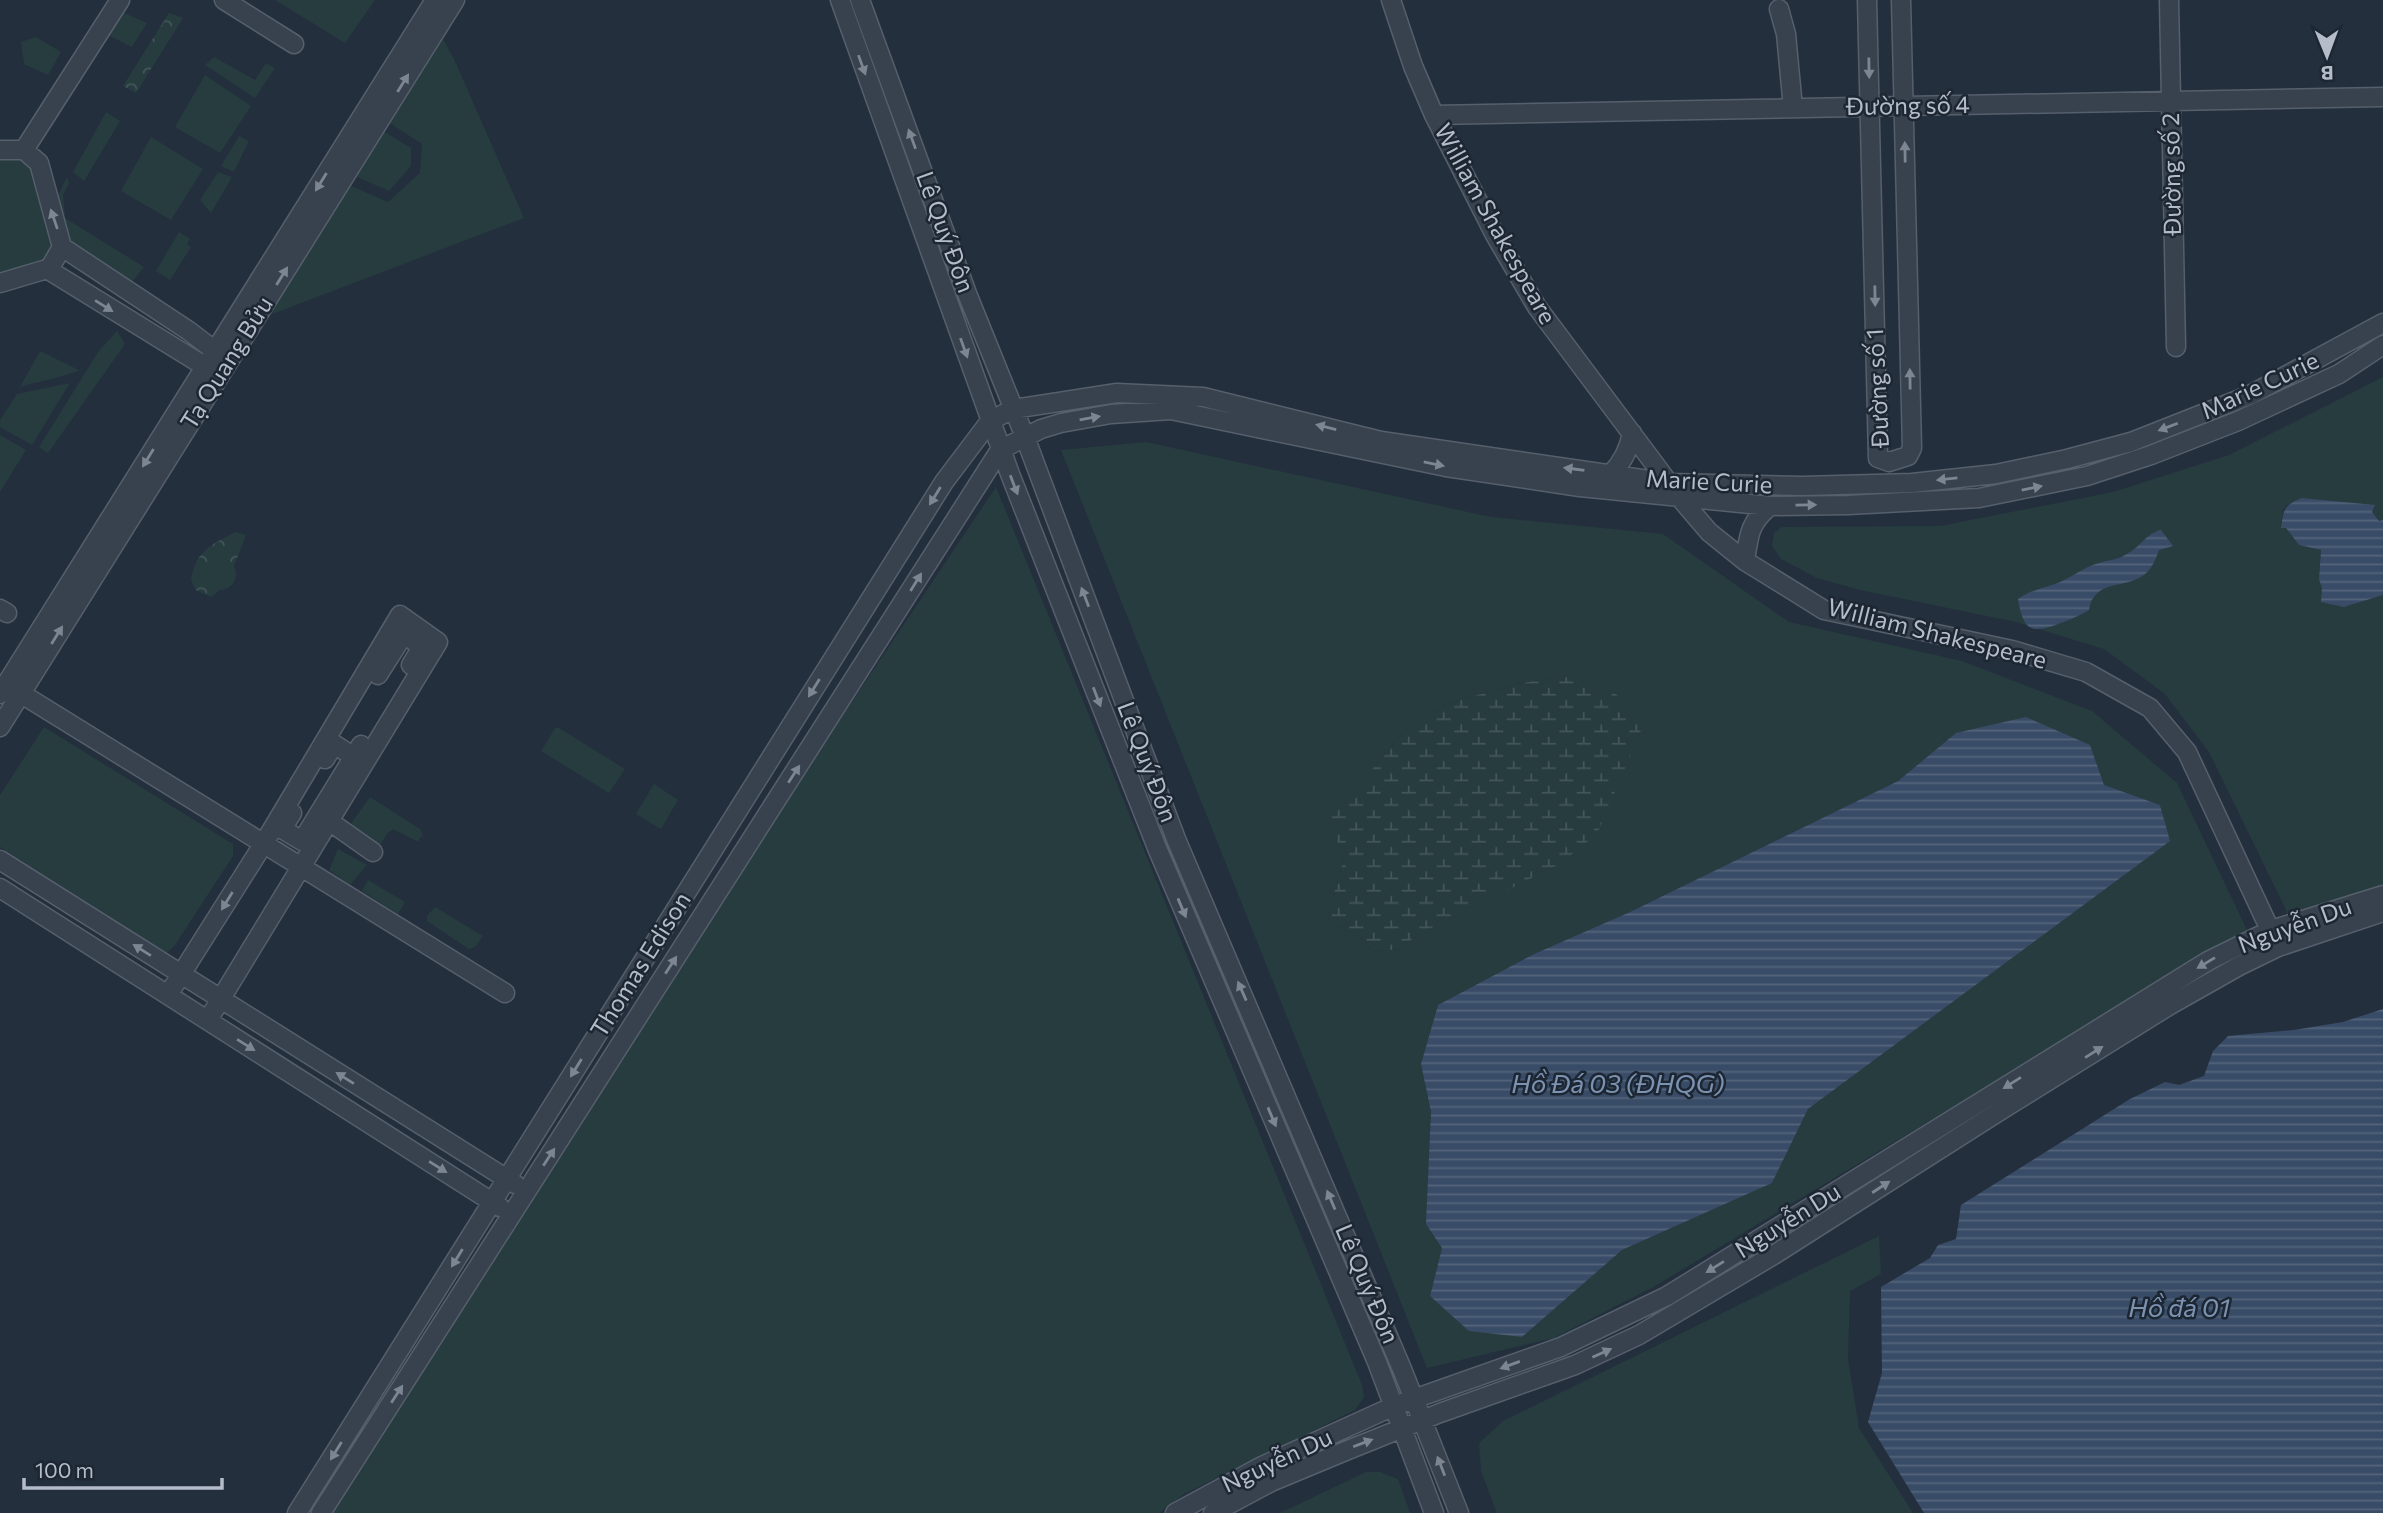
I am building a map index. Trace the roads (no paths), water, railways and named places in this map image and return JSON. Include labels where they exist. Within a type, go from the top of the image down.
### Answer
[{"type":"street","points":[[24,150],[120,0]]},
{"type":"street","points":[[225,0],[294,44]]},
{"type":"street","name":"Tạ Quang Bửu","points":[[351,150],[435,0]]},
{"type":"street","name":"Tạ Quang Bửu","points":[[0,727],[9,691],[351,150],[455,0]]},
{"type":"street","name":"Lê Quý Đôn","points":[[840,0],[1000,450],[1157,848],[1394,1406],[1434,1513]]},
{"type":"street","name":"Lê Quý Đôn","points":[[860,0],[968,296],[1025,437],[1176,839],[1415,1398],[1459,1513]]},
{"type":"street","name":"William Shakespeare","points":[[1391,0],[1413,66],[1434,115],[1495,235],[1537,307],[1674,490],[1709,532],[1745,561],[1824,610],[2012,650],[2086,672],[2150,708],[2187,752],[2278,947]]},
{"type":"street","name":"Đường số 1","points":[[1867,0],[1878,458],[1889,462],[1908,456],[1912,448],[1901,0]]},
{"type":"street","name":"Đường số 2","points":[[2169,0],[2176,347]]},
{"type":"street","points":[[1779,9],[1786,34],[1793,108]]},
{"type":"street","name":"Đường số 4","points":[[1434,115],[2383,97]]},
{"type":"street","points":[[0,149],[24,150],[39,163],[62,247],[189,331],[217,364]]},
{"type":"street","points":[[0,284],[47,269],[62,247]]},
{"type":"street","points":[[47,269],[217,364]]},
{"type":"street","points":[[948,304],[968,296]]},
{"type":"street","points":[[2377,326],[2381,346]]},
{"type":"street","name":"Marie Curie","points":[[1000,450],[1061,423],[1111,414],[1171,410],[1446,467],[1580,487],[1674,490],[1912,484],[1996,474],[2131,442],[2250,395],[2377,326]]},
{"type":"street","name":"Marie Curie","points":[[990,421],[1013,409],[1117,393],[1203,397],[1381,441],[1611,474],[1674,490],[1770,506],[1979,498],[2087,476],[2151,456],[2238,421],[2339,374],[2381,346]]},
{"type":"street","name":"Thomas Edison","points":[[297,1513],[944,482],[990,421]]},
{"type":"street","points":[[1611,474],[1620,465],[1629,448],[1632,433]]},
{"type":"street","name":"Thomas Edison","points":[[321,1513],[1000,450]]},
{"type":"street","points":[[1745,561],[1749,536],[1756,517],[1770,506]]},
{"type":"street","points":[[867,605],[892,619]]},
{"type":"street","points":[[168,995],[264,844],[400,615],[438,642],[208,1020]]},
{"type":"street","points":[[404,634],[422,648],[302,841],[282,829],[334,744],[404,634]]},
{"type":"street","points":[[9,691],[505,993]]},
{"type":"street","points":[[334,744],[354,757]]},
{"type":"street","points":[[329,821],[373,852]]},
{"type":"street","points":[[1157,848],[1176,839]]},
{"type":"street","points":[[0,860],[527,1191]]},
{"type":"street","points":[[0,888],[512,1214]]},
{"type":"street","points":[[41,915],[54,895]]},
{"type":"street","name":"Nguyễn Du","points":[[1175,1513],[1262,1466],[1394,1406],[1561,1347],[1667,1296],[2208,961],[2271,930],[2383,895]]},
{"type":"street","name":"Nguyễn Du","points":[[1213,1513],[1271,1482],[1423,1420],[1575,1365],[1639,1335],[1772,1256],[2171,1005],[2239,966],[2278,947],[2383,912]]},
{"type":"street","points":[[1203,957],[1223,947]]},
{"type":"street","points":[[1261,1092],[1281,1080]]},
{"type":"street","points":[[364,1120],[377,1098]]},
{"type":"water","points":[[2301,498],[2375,505],[2372,512],[2379,521],[2383,520],[2383,595],[2344,607],[2321,602],[2321,550],[2299,545],[2286,528],[2281,528],[2285,509]]},
{"type":"water","points":[[2161,530],[2173,546],[2159,550],[2145,574],[2097,593],[2089,610],[2070,619],[2041,629],[2034,629],[2025,623],[2018,599],[2058,583],[2090,566],[2122,557]]},
{"type":"water","name":"Hồ Đá 03 (ĐHQG)","points":[[2026,717],[2090,745],[2104,785],[2160,805],[2170,841],[1808,1109],[1772,1183],[1622,1250],[1522,1337],[1469,1331],[1430,1296],[1442,1248],[1426,1224],[1431,1112],[1421,1064],[1438,1005],[1534,954],[1630,912],[1898,781],[1956,733]]},
{"type":"water","name":"Hồ đá 01","points":[[2383,1009],[2383,1513],[1924,1513],[1868,1422],[1882,1373],[1881,1287],[1930,1258],[1938,1245],[1956,1239],[1961,1205],[2130,1099],[2165,1082],[2179,1085],[2204,1076],[2213,1051],[2228,1036],[2343,1022]]}]
